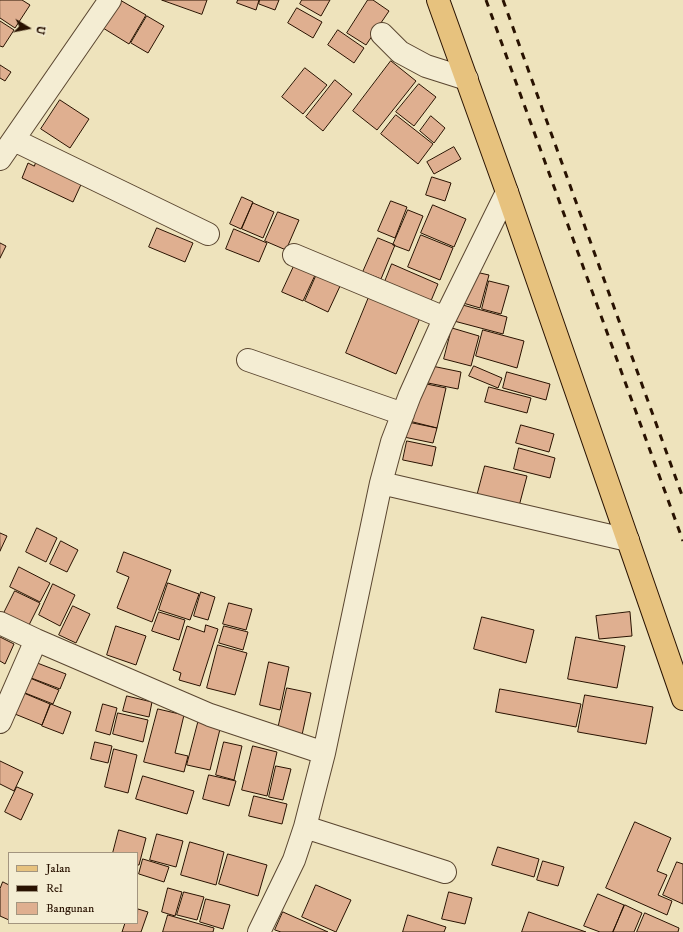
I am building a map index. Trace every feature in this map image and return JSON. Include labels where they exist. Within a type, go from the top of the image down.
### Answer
[{"type":"main road","points":[[438,0],[507,192],[683,699]]},
{"type":"street","points":[[0,159],[110,0]]},
{"type":"street","points":[[382,34],[400,52],[426,66],[467,80]]},
{"type":"street","points":[[14,140],[208,234]]},
{"type":"street","points":[[259,932],[294,860],[305,827],[324,754],[381,483],[392,442],[410,395],[445,318],[507,192]]},
{"type":"street","points":[[294,255],[445,318]]},
{"type":"street","points":[[248,360],[403,414]]},
{"type":"street","points":[[381,483],[628,540]]},
{"type":"street","points":[[0,623],[210,715],[324,754]]},
{"type":"street","points":[[0,722],[36,640]]},
{"type":"street","points":[[305,827],[445,872]]},
{"type":"building","points":[[0,0],[22,0],[30,5],[15,28],[0,18]]},
{"type":"building","points":[[120,0],[146,15],[129,44],[103,28]]},
{"type":"building","points":[[162,0],[207,0],[202,14]]},
{"type":"building","points":[[238,0],[259,0],[256,10],[237,3]]},
{"type":"building","points":[[260,0],[279,0],[275,10],[259,4]]},
{"type":"building","points":[[302,0],[330,0],[321,16],[300,4]]},
{"type":"building","points":[[368,0],[373,0],[389,11],[366,45],[347,33]]},
{"type":"building","points":[[297,8],[322,22],[313,38],[288,23]]},
{"type":"building","points":[[147,16],[164,26],[148,53],[131,43]]},
{"type":"building","points":[[0,21],[14,30],[3,47],[0,46]]},
{"type":"building","points":[[338,30],[364,48],[354,63],[328,45]]},
{"type":"building","points":[[391,61],[416,81],[377,130],[353,111]]},
{"type":"building","points":[[0,65],[11,72],[5,81],[0,78]]},
{"type":"building","points":[[305,68],[327,85],[303,114],[282,97]]},
{"type":"building","points":[[335,80],[352,94],[323,131],[306,117]]},
{"type":"building","points":[[419,84],[436,97],[414,126],[396,112]]},
{"type":"building","points":[[60,100],[89,119],[70,148],[41,129]]},
{"type":"building","points":[[396,115],[433,144],[418,164],[381,134]]},
{"type":"building","points":[[431,116],[445,128],[434,143],[420,131]]},
{"type":"building","points":[[454,147],[461,159],[434,174],[427,162]]},
{"type":"building","points":[[38,157],[84,178],[73,202],[22,178],[28,163],[34,166]]},
{"type":"building","points":[[432,177],[451,183],[445,201],[426,195]]},
{"type":"building","points":[[242,197],[253,202],[241,229],[230,224]]},
{"type":"building","points":[[391,201],[407,207],[395,238],[378,231]]},
{"type":"building","points":[[253,203],[274,212],[263,238],[242,229]]},
{"type":"building","points":[[433,205],[466,219],[454,247],[421,233]]},
{"type":"building","points":[[408,210],[423,216],[409,251],[393,245]]},
{"type":"building","points":[[278,212],[299,220],[286,250],[265,241]]},
{"type":"building","points":[[157,228],[193,243],[185,262],[149,247]]},
{"type":"building","points":[[234,229],[267,243],[259,262],[226,249]]},
{"type":"building","points":[[421,235],[453,248],[440,280],[408,267]]},
{"type":"building","points":[[378,238],[395,245],[381,279],[363,272]]},
{"type":"building","points":[[0,243],[6,246],[0,258]]},
{"type":"building","points":[[295,264],[316,273],[303,301],[282,292]]},
{"type":"building","points":[[392,264],[438,284],[428,308],[382,289]]},
{"type":"building","points":[[471,271],[489,275],[480,308],[463,303]]},
{"type":"building","points":[[317,274],[341,284],[328,312],[305,301]]},
{"type":"building","points":[[489,281],[509,286],[501,314],[482,309]]},
{"type":"building","points":[[369,297],[420,318],[396,374],[346,353]]},
{"type":"building","points":[[459,304],[507,317],[503,334],[454,321]]},
{"type":"building","points":[[452,328],[479,336],[471,366],[444,359]]},
{"type":"building","points":[[483,330],[524,341],[517,368],[476,356]]},
{"type":"building","points":[[427,365],[461,372],[458,389],[423,382]]},
{"type":"building","points":[[474,366],[502,378],[498,388],[469,376]]},
{"type":"building","points":[[507,372],[550,384],[546,400],[503,388]]},
{"type":"building","points":[[417,382],[446,388],[437,428],[409,421]]},
{"type":"building","points":[[489,387],[531,398],[527,413],[485,402]]},
{"type":"building","points":[[403,421],[437,428],[433,443],[399,436]]},
{"type":"building","points":[[521,425],[554,434],[549,452],[516,443]]},
{"type":"building","points":[[407,441],[436,447],[432,466],[403,460]]},
{"type":"building","points":[[519,448],[555,458],[550,478],[514,469]]},
{"type":"building","points":[[485,466],[527,476],[518,510],[476,500]]},
{"type":"building","points":[[37,528],[57,538],[46,562],[26,552]]},
{"type":"building","points":[[0,533],[7,536],[0,551]]},
{"type":"building","points":[[61,541],[78,550],[67,572],[50,564]]},
{"type":"building","points":[[124,552],[171,570],[152,622],[117,608],[129,577],[117,572]]},
{"type":"building","points":[[19,567],[50,583],[40,602],[10,587]]},
{"type":"building","points":[[168,583],[199,594],[190,620],[159,610]]},
{"type":"building","points":[[53,584],[75,595],[60,626],[39,615]]},
{"type":"building","points":[[15,591],[40,603],[29,625],[4,613]]},
{"type":"building","points":[[201,592],[215,597],[208,620],[194,616]]},
{"type":"building","points":[[229,603],[252,609],[246,630],[223,624]]},
{"type":"building","points":[[73,606],[90,614],[76,643],[59,635]]},
{"type":"building","points":[[159,612],[185,620],[179,640],[152,631]]},
{"type":"building","points":[[630,612],[632,636],[599,639],[596,616]]},
{"type":"building","points":[[482,617],[534,630],[526,663],[474,649]]},
{"type":"building","points":[[206,625],[218,629],[200,686],[179,680],[181,673],[173,670],[187,626],[204,632]]},
{"type":"building","points":[[116,626],[146,636],[136,665],[107,655]]},
{"type":"building","points":[[224,626],[248,632],[243,650],[219,643]]},
{"type":"building","points":[[0,637],[14,644],[5,664],[0,661]]},
{"type":"building","points":[[576,637],[625,646],[617,688],[568,679]]},
{"type":"building","points":[[218,645],[247,653],[235,695],[207,688]]},
{"type":"building","points":[[32,661],[66,674],[60,689],[26,676]]},
{"type":"building","points":[[269,662],[289,667],[280,710],[260,705]]},
{"type":"building","points":[[25,676],[59,690],[53,704],[20,691]]},
{"type":"building","points":[[287,688],[311,693],[302,735],[278,729]]},
{"type":"building","points":[[500,689],[581,704],[576,727],[496,712]]},
{"type":"building","points":[[19,691],[50,704],[42,725],[10,712]]},
{"type":"building","points":[[585,695],[653,707],[646,744],[578,732]]},
{"type":"building","points":[[127,696],[152,702],[149,717],[123,711]]},
{"type":"building","points":[[51,704],[71,712],[63,734],[42,726]]},
{"type":"building","points":[[103,704],[117,708],[110,735],[96,731]]},
{"type":"building","points":[[158,709],[184,715],[175,753],[188,756],[184,772],[144,762]]},
{"type":"building","points":[[118,713],[148,720],[143,742],[113,734]]},
{"type":"building","points":[[199,719],[221,725],[210,770],[187,765]]},
{"type":"building","points":[[95,742],[112,746],[108,763],[91,759]]},
{"type":"building","points":[[224,742],[242,746],[234,780],[216,775]]},
{"type":"building","points":[[253,746],[277,752],[267,796],[242,790]]},
{"type":"building","points":[[114,749],[137,755],[128,793],[105,787]]},
{"type":"building","points":[[0,761],[23,772],[14,791],[0,784]]},
{"type":"building","points":[[276,766],[291,769],[283,800],[269,797]]},
{"type":"building","points":[[209,775],[236,781],[229,806],[203,799]]},
{"type":"building","points":[[143,776],[194,791],[187,814],[136,799]]},
{"type":"building","points":[[17,787],[33,794],[21,820],[5,812]]},
{"type":"building","points":[[254,796],[287,804],[282,824],[249,816]]},
{"type":"building","points":[[635,822],[671,838],[657,871],[667,875],[658,895],[672,901],[667,915],[606,888]]},
{"type":"building","points":[[119,830],[146,838],[139,865],[138,852],[113,852]]},
{"type":"building","points":[[157,834],[183,841],[176,867],[150,860]]},
{"type":"building","points":[[190,842],[224,852],[216,885],[181,875]]},
{"type":"building","points":[[498,847],[539,859],[534,877],[492,865]]},
{"type":"building","points":[[228,854],[267,865],[258,896],[219,884]]},
{"type":"building","points":[[143,859],[169,867],[164,882],[139,874]]},
{"type":"building","points":[[543,861],[564,867],[558,886],[537,880]]},
{"type":"building","points":[[677,862],[683,864],[683,904],[663,895]]},
{"type":"building","points":[[3,882],[8,884],[8,920],[0,916],[0,889]]},
{"type":"building","points":[[316,885],[351,900],[336,932],[302,917]]},
{"type":"building","points":[[168,888],[182,892],[175,916],[162,912]]},
{"type":"building","points":[[184,892],[204,897],[197,920],[177,915]]},
{"type":"building","points":[[449,892],[472,898],[465,924],[442,919]]},
{"type":"building","points":[[598,894],[624,905],[613,932],[600,932],[584,926]]},
{"type":"building","points":[[206,899],[230,905],[223,929],[200,922]]},
{"type":"building","points":[[625,905],[642,913],[634,932],[613,932]]},
{"type":"building","points":[[138,909],[148,912],[141,932],[122,932],[125,924],[138,924]]},
{"type":"building","points":[[283,912],[328,932],[281,932],[275,930]]},
{"type":"building","points":[[529,912],[586,932],[522,932]]},
{"type":"building","points":[[645,913],[679,928],[678,932],[637,932]]},
{"type":"building","points":[[168,915],[214,928],[213,932],[163,932]]},
{"type":"building","points":[[408,915],[446,927],[444,932],[403,932]]},
{"type":"railway","points":[[486,0],[683,541]]},
{"type":"railway","points":[[503,0],[683,498]]}]
